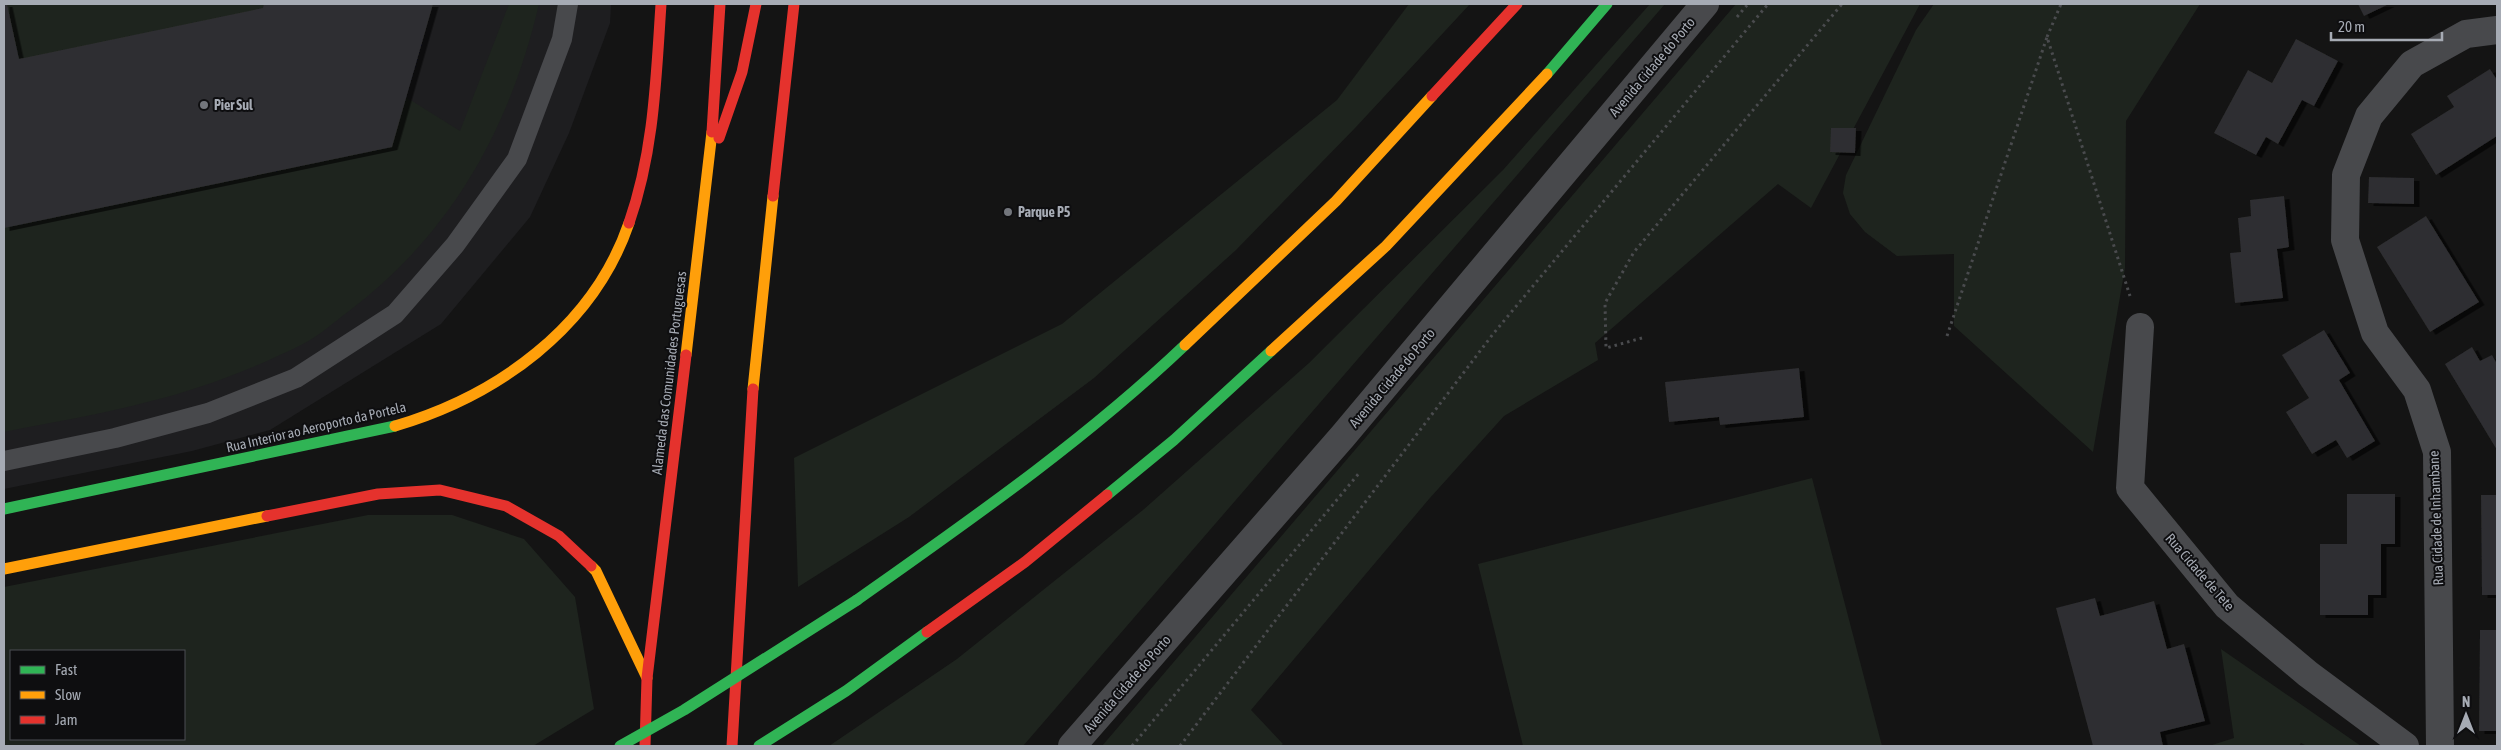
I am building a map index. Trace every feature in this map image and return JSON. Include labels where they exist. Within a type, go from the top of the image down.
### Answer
[{"type":"main road","name":"Rua Interior ao Aeroporto da Portela","points":[[4,509],[374,432],[443,409],[488,389],[535,357],[567,327],[599,284],[623,239],[640,193],[650,145],[661,4]]},
{"type":"main road","name":"Alameda das Comunidades Portuguesas","points":[[645,746],[647,678],[710,160],[720,4]]},
{"type":"main road","points":[[710,160],[736,97],[746,58],[756,4]]},
{"type":"main road","points":[[732,746],[755,364],[794,4]]},
{"type":"main road","points":[[620,746],[684,710],[857,600],[1008,493],[1133,394],[1336,201],[1518,4]]},
{"type":"main road","points":[[758,746],[846,691],[1025,562],[1174,440],[1386,246],[1538,85],[1607,4]]},
{"type":"main road","points":[[4,569],[378,494],[440,490],[506,506],[559,536],[596,571],[647,678]]},
{"type":"street","name":"Avenida Cidade do Porto","points":[[1072,746],[1343,436],[1705,4]]},
{"type":"street","name":"Rua Cidade de Inhambane","points":[[2440,746],[2437,452],[2417,390],[2376,333],[2345,240],[2346,175],[2369,116],[2412,64],[2466,34],[2497,30]]},
{"type":"street","name":"Rua Cidade de Tete","points":[[2140,327],[2130,488],[2227,606],[2308,674],[2405,746]]},
{"type":"lane","points":[[4,461],[115,438],[208,413],[296,378],[395,314],[455,245],[517,159],[562,40],[568,4]]},
{"type":"path","points":[[1180,746],[1494,334],[1768,4]]},
{"type":"path","points":[[1642,338],[1606,348],[1605,303],[1618,278],[1634,252],[1842,4]]},
{"type":"path","points":[[1947,336],[2047,37],[2061,4]]},
{"type":"path","points":[[2047,37],[2140,327]]},
{"type":"shaded area","points":[[4,4],[611,4],[610,23],[569,133],[530,217],[441,324],[270,430],[192,451],[4,489]]},
{"type":"shaded area","points":[[267,4],[270,12],[460,131],[509,4],[539,4],[527,50],[512,93],[472,175],[447,212],[418,248],[386,280],[349,311],[309,341],[248,369],[209,384],[133,406],[4,432],[4,5]]},
{"type":"shaded area","points":[[1409,4],[1470,4],[1356,127],[1236,250],[1094,378],[909,517],[798,587],[794,458],[1062,324],[1337,100]]},
{"type":"shaded area","points":[[1650,4],[1665,4],[1023,746],[829,746],[957,659],[1143,510],[1309,363],[1503,170]]},
{"type":"shaded area","points":[[1736,4],[1920,4],[1811,208],[1778,184],[1595,343],[1598,360],[1504,416],[1429,499],[1251,710],[1283,744],[1280,746],[1102,746]]},
{"type":"shaded area","points":[[1934,4],[2200,4],[2126,121],[2125,268],[2093,452],[1954,326],[1954,254],[1897,256],[1865,232],[1850,214],[1843,193],[1846,175],[1916,30]]},
{"type":"shaded area","points":[[1812,478],[1882,746],[1523,746],[1478,564]]},
{"type":"shaded area","points":[[368,515],[452,515],[524,539],[575,597],[594,709],[533,746],[4,746],[4,587]]},
{"type":"shaded area","points":[[2221,649],[2361,746],[2307,746],[2301,743],[2299,746],[2209,746],[2234,738]]},
{"type":"building","name":"Pier Sul","points":[[4,4],[7,4],[19,59],[263,8],[264,4],[433,4],[392,147],[4,228]]},
{"type":"building","points":[[2358,4],[2389,4],[2364,16]]},
{"type":"building","points":[[2296,39],[2338,61],[2314,106],[2302,100],[2278,144],[2266,137],[2256,155],[2214,133],[2248,70],[2272,83]]},
{"type":"building","points":[[2490,69],[2497,80],[2497,136],[2436,175],[2411,134],[2454,107],[2447,96]]},
{"type":"building","points":[[1831,128],[1856,128],[1855,153],[1830,152]]},
{"type":"building","points":[[2369,177],[2414,178],[2414,204],[2368,203]]},
{"type":"building","points":[[2284,196],[2289,247],[2277,249],[2283,298],[2235,303],[2230,253],[2241,252],[2238,218],[2251,216],[2250,200]]},
{"type":"building","points":[[2426,216],[2479,302],[2430,332],[2377,247]]},
{"type":"building","points":[[2324,330],[2350,373],[2339,380],[2375,441],[2347,458],[2336,440],[2312,454],[2286,412],[2309,398],[2282,355]]},
{"type":"building","points":[[2472,347],[2480,361],[2492,355],[2497,364],[2497,450],[2445,364]]},
{"type":"building","points":[[1799,368],[1804,417],[1720,425],[1719,417],[1669,422],[1665,382]]},
{"type":"building","points":[[2347,494],[2395,494],[2395,544],[2381,544],[2381,595],[2368,595],[2368,615],[2320,615],[2320,544],[2347,544]]},
{"type":"building","points":[[2481,495],[2497,495],[2497,595],[2482,595]]},
{"type":"building","points":[[2095,598],[2100,616],[2154,601],[2167,649],[2184,644],[2205,721],[2160,732],[2163,746],[2093,746],[2056,608]]},
{"type":"building","points":[[2480,630],[2497,630],[2497,731],[2479,731]]},
{"type":"traffic: fast","points":[[1547,74],[1607,4]]},
{"type":"traffic: fast","points":[[857,600],[1067,447],[1147,380],[1185,345]]},
{"type":"traffic: fast","points":[[1107,495],[1174,440],[1271,351]]},
{"type":"traffic: fast","points":[[4,509],[395,426]]},
{"type":"traffic: fast","points":[[620,746],[684,710],[857,600]]},
{"type":"traffic: fast","points":[[759,746],[846,691],[927,632]]},
{"type":"traffic: slow","points":[[1271,351],[1386,246],[1547,74]]},
{"type":"traffic: slow","points":[[1185,345],[1336,201],[1432,96]]},
{"type":"traffic: slow","points":[[686,355],[712,132]]},
{"type":"traffic: slow","points":[[753,389],[773,196]]},
{"type":"traffic: slow","points":[[395,426],[433,413],[470,396],[504,376],[537,353],[566,325],[592,295],[613,261],[629,223]]},
{"type":"traffic: slow","points":[[4,569],[267,516]]},
{"type":"traffic: slow","points":[[591,566],[596,571],[647,678]]},
{"type":"traffic: jam","points":[[629,223],[644,169],[649,142],[661,4]]},
{"type":"traffic: jam","points":[[712,132],[720,4]]},
{"type":"traffic: jam","points":[[719,138],[742,72],[756,4]]},
{"type":"traffic: jam","points":[[773,196],[794,4]]},
{"type":"traffic: jam","points":[[1432,96],[1517,4]]},
{"type":"traffic: jam","points":[[645,746],[647,678],[686,355]]},
{"type":"traffic: jam","points":[[732,746],[753,389]]},
{"type":"traffic: jam","points":[[267,516],[378,494],[440,490],[506,506],[559,536],[591,566]]},
{"type":"traffic: jam","points":[[927,632],[1025,562],[1107,495]]},
{"type":"place","name":"Pier Sul","points":[[204,105]]},
{"type":"place","name":"Parque P5","points":[[1008,212]]}]
